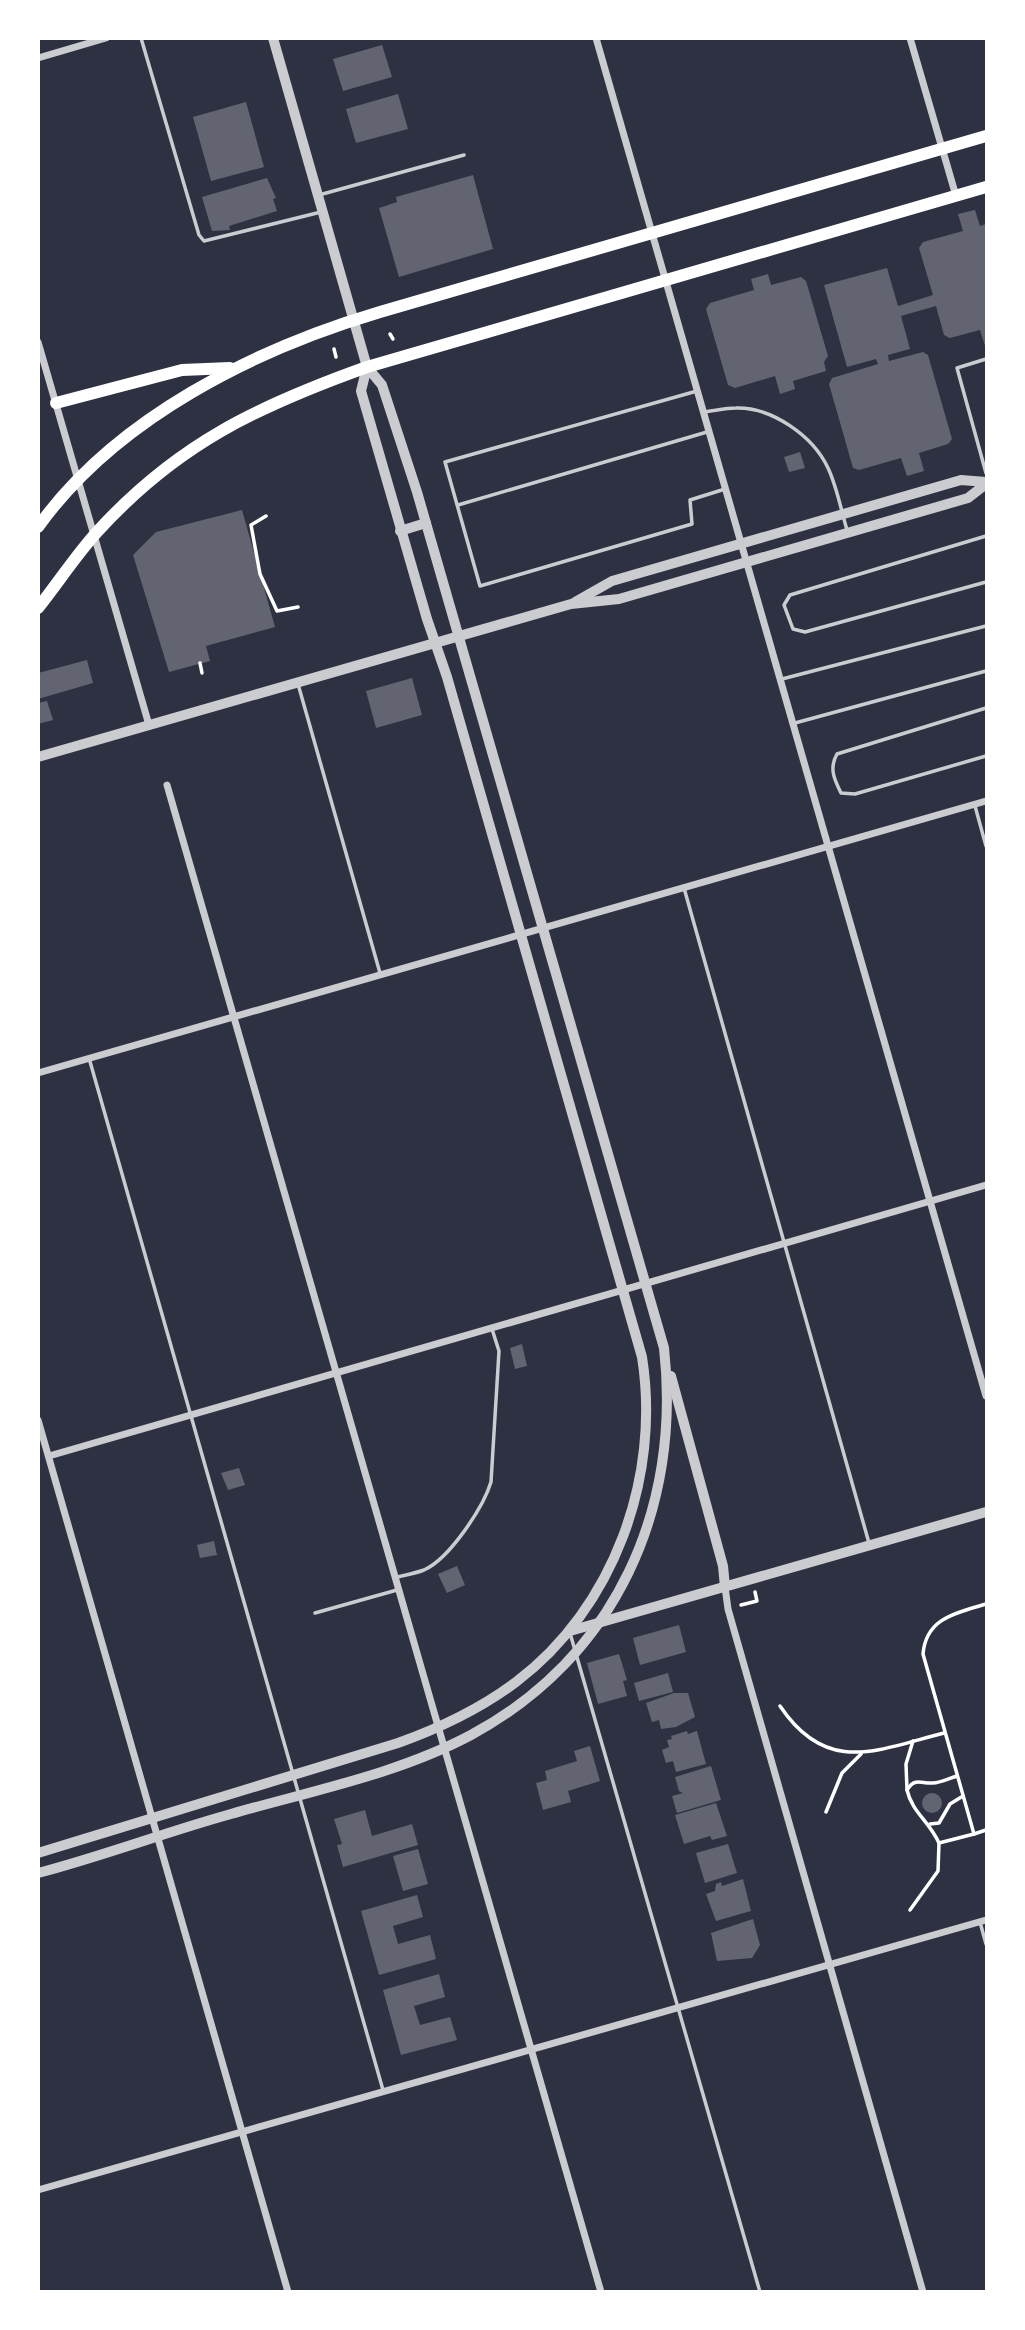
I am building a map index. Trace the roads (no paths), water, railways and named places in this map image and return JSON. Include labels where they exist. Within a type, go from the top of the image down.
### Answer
[{"type":"main road","points":[[38,527],[79,481],[125,439],[177,400],[234,368],[293,341],[354,320],[651,232],[986,136]]},
{"type":"main road","points":[[38,608],[94,535],[162,471],[235,422],[298,391],[367,367],[986,187]]},
{"type":"main road","points":[[57,403],[182,370],[234,368]]},
{"type":"street","points":[[38,58],[106,38]]},
{"type":"street","points":[[273,38],[367,367],[382,386],[426,523],[664,1348],[723,1566],[729,1609],[923,2291]]},
{"type":"street","points":[[596,38],[986,1396]]},
{"type":"street","points":[[910,38],[956,196]]},
{"type":"street","points":[[38,342],[149,725]]},
{"type":"street","points":[[38,1853],[398,1743],[438,1727],[516,1682],[570,1631],[592,1600],[618,1548],[634,1506],[646,1423],[644,1374],[624,1291],[522,935],[400,531],[361,391],[367,367]]},
{"type":"street","points":[[571,604],[612,581],[961,480],[986,483]]},
{"type":"street","points":[[38,757],[571,604],[620,599],[968,498],[986,483]]},
{"type":"street","points":[[400,531],[426,523]]},
{"type":"street","points":[[167,785],[601,2291]]},
{"type":"street","points":[[38,1073],[986,801]]},
{"type":"street","points":[[49,1456],[986,1185]]},
{"type":"street","points":[[38,1873],[407,1763],[444,1748],[510,1711],[544,1684],[600,1623],[644,1539],[662,1475],[669,1407],[664,1348]]},
{"type":"street","points":[[38,1420],[288,2291]]},
{"type":"street","points":[[570,1631],[986,1512]]},
{"type":"street","points":[[38,2190],[983,1921]]},
{"type":"lane","points":[[141,38],[199,235],[204,241],[323,211]]},
{"type":"lane","points":[[318,195],[464,155]]},
{"type":"lane","points":[[986,359],[957,368],[986,473]]},
{"type":"lane","points":[[697,391],[446,462],[480,586],[692,524],[690,500],[725,489]]},
{"type":"lane","points":[[703,412],[738,407],[764,413],[795,429],[816,447],[828,469],[847,532]]},
{"type":"lane","points":[[457,506],[709,431]]},
{"type":"lane","points":[[986,536],[790,595],[784,605],[793,629],[805,632],[986,582]]},
{"type":"lane","points":[[780,680],[986,626]]},
{"type":"lane","points":[[793,724],[986,671]]},
{"type":"lane","points":[[297,682],[380,975]]},
{"type":"lane","points":[[986,708],[837,754],[832,762],[834,778],[841,793],[855,794],[986,756]]},
{"type":"lane","points":[[975,804],[986,846]]},
{"type":"lane","points":[[684,888],[870,1545]]},
{"type":"lane","points":[[89,1058],[383,2092]]},
{"type":"lane","points":[[395,1578],[427,1569],[468,1528],[486,1498],[491,1482],[499,1351],[492,1329]]},
{"type":"lane","points":[[315,1613],[398,1589]]},
{"type":"lane","points":[[570,1631],[760,2291]]},
{"type":"lane","points":[[983,1921],[986,1944]]}]
